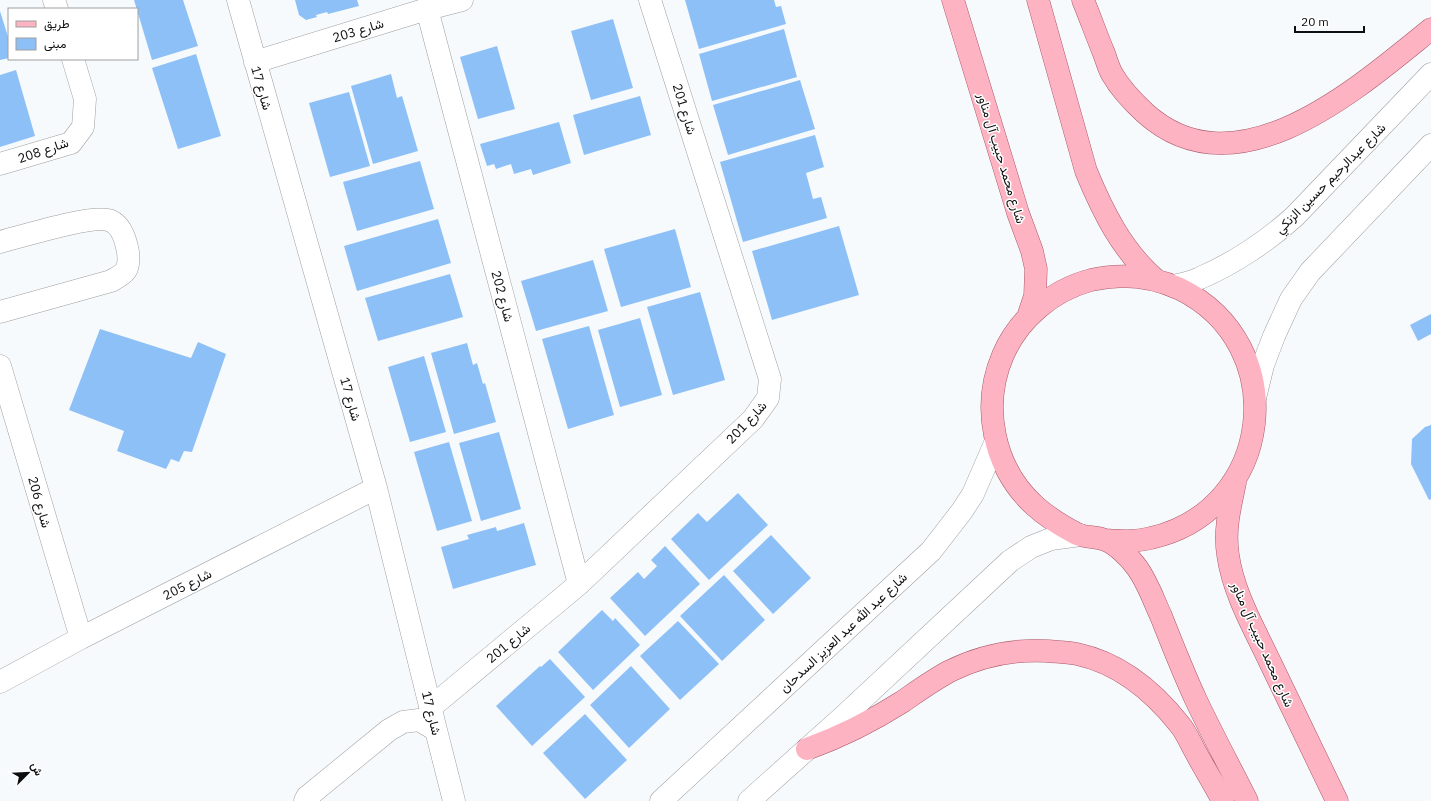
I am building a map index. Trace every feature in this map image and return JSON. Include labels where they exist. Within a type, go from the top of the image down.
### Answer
[{"type":"main road","name":"شارع محمد حبيب آل مناور","points":[[953,0],[1018,214],[1032,251],[1036,269],[1034,296],[1028,317]]},
{"type":"main road","points":[[1038,0],[1086,171],[1097,198],[1113,229],[1134,258],[1165,283]]},
{"type":"main road","points":[[1083,0],[1111,73],[1125,93],[1156,122],[1167,129],[1193,139],[1210,143],[1228,144],[1248,141],[1280,131],[1301,121],[1332,104],[1365,82],[1431,29]]},
{"type":"main road","points":[[1117,276],[1132,276],[1165,283],[1188,293],[1214,312],[1225,324],[1243,352],[1253,382],[1255,398],[1256,415],[1250,448],[1237,478],[1224,496],[1208,511],[1190,523],[1170,533],[1149,539],[1128,541],[1106,540],[1080,535],[1044,514],[1023,493],[1006,468],[996,441],[992,412],[992,397],[996,375],[1003,354],[1014,334],[1028,317],[1062,291],[1089,281],[1117,276]]},
{"type":"main road","name":"شارع محمد حبيب آل مناور","points":[[1237,478],[1227,521],[1226,540],[1232,573],[1243,606],[1337,801]]},
{"type":"main road","points":[[1106,540],[1123,552],[1135,565],[1148,585],[1196,700],[1247,801]]},
{"type":"main road","points":[[807,748],[833,740],[880,715],[932,681],[967,663],[1006,653],[1034,650],[1075,654],[1087,656],[1114,668],[1153,695],[1181,726],[1223,801]]},
{"type":"street","name":"شارع 17","points":[[238,0],[376,488],[454,801]]},
{"type":"street","name":"شارع 203","points":[[255,62],[462,0]]},
{"type":"street","name":"شارع 201","points":[[430,708],[579,584],[752,419],[768,398],[770,379],[650,0]]},
{"type":"street","name":"شارع 202","points":[[428,9],[579,584]]},
{"type":"street","name":"شارع 208","points":[[0,164],[71,143],[83,127],[85,99],[72,60]]},
{"type":"street","name":"شارع عبدالرحيم حسين الزنكي","points":[[1165,283],[1199,279],[1223,267],[1282,228],[1301,211],[1431,74]]},
{"type":"street","points":[[1255,398],[1263,365],[1274,336],[1295,292],[1310,272],[1431,145]]},
{"type":"street","points":[[0,242],[81,221],[110,220],[121,229],[128,251],[129,264],[125,273],[111,281],[0,312]]},
{"type":"street","name":"شارع 206","points":[[0,366],[4,393],[81,638]]},
{"type":"street","name":"شارع عبد الله عبد العزيز السدحان","points":[[661,801],[931,551],[962,511],[973,494],[996,441]]},
{"type":"street","name":"شارع 205","points":[[0,682],[81,638],[376,488]]},
{"type":"street","points":[[749,801],[1010,560],[1031,547],[1051,539],[1080,535]]},
{"type":"street","points":[[305,801],[307,797],[389,730],[404,722],[420,720],[436,730]]},
{"type":"building","points":[[134,0],[183,0],[198,46],[152,60],[138,13],[138,8],[136,8]]},
{"type":"building","points":[[295,0],[357,0],[359,6],[328,14],[327,12],[306,20],[299,15]]},
{"type":"building","points":[[685,0],[774,0],[776,7],[781,6],[786,24],[699,49]]},
{"type":"building","points":[[0,11],[8,37],[8,58],[0,60]]},
{"type":"building","points":[[613,19],[633,88],[591,100],[571,31]]},
{"type":"building","points":[[784,29],[797,77],[712,101],[699,54]]},
{"type":"building","points":[[497,46],[515,109],[478,119],[460,57]]},
{"type":"building","points":[[196,54],[221,136],[178,149],[152,68]]},
{"type":"building","points":[[16,70],[35,136],[0,147],[0,75]]},
{"type":"building","points":[[391,74],[397,98],[402,96],[418,151],[373,164],[351,86]]},
{"type":"building","points":[[800,80],[815,129],[728,155],[713,105]]},
{"type":"building","points":[[349,92],[370,166],[330,177],[309,103]]},
{"type":"building","points":[[640,96],[651,135],[584,155],[573,115]]},
{"type":"building","points":[[559,122],[571,163],[533,175],[531,169],[514,174],[511,164],[496,169],[494,164],[487,166],[480,144]]},
{"type":"building","points":[[815,135],[824,167],[806,173],[813,199],[821,197],[827,218],[743,242],[720,162]]},
{"type":"building","points":[[420,161],[434,209],[357,231],[343,182]]},
{"type":"building","points":[[438,219],[451,263],[357,291],[344,246]]},
{"type":"building","points":[[839,226],[859,295],[772,320],[752,251]]},
{"type":"building","points":[[675,229],[691,287],[621,307],[604,249]]},
{"type":"building","points":[[593,260],[608,311],[536,331],[521,281]]},
{"type":"building","points":[[450,274],[463,317],[378,341],[365,298]]},
{"type":"building","points":[[700,292],[725,380],[673,395],[647,307]]},
{"type":"building","points":[[1431,314],[1431,334],[1418,341],[1410,325]]},
{"type":"building","points":[[640,318],[662,395],[620,407],[598,330]]},
{"type":"building","points":[[589,326],[614,415],[568,429],[542,339]]},
{"type":"building","points":[[100,329],[191,358],[198,342],[226,354],[192,452],[184,451],[179,462],[171,459],[166,469],[117,451],[124,431],[69,410]]},
{"type":"building","points":[[467,343],[473,365],[477,363],[483,384],[485,383],[496,422],[454,434],[431,353]]},
{"type":"building","points":[[424,356],[446,432],[410,442],[388,367]]},
{"type":"building","points":[[1431,425],[1431,499],[1429,500],[1411,464],[1412,439],[1425,427]]},
{"type":"building","points":[[499,432],[521,509],[481,521],[459,443]]},
{"type":"building","points":[[449,442],[472,521],[437,531],[414,452]]},
{"type":"building","points":[[738,493],[768,525],[709,580],[671,539],[698,513],[707,522]]},
{"type":"building","points":[[524,523],[536,565],[453,589],[441,547],[469,539],[467,535],[496,527],[497,531]]},
{"type":"building","points":[[771,535],[811,578],[773,614],[733,571]]},
{"type":"building","points":[[665,546],[700,584],[645,636],[610,598],[638,572],[644,579],[657,566],[651,560]]},
{"type":"building","points":[[724,575],[765,620],[722,661],[680,616]]},
{"type":"building","points":[[602,610],[613,621],[615,618],[640,645],[593,690],[558,652]]},
{"type":"building","points":[[678,621],[719,664],[680,700],[640,656]]},
{"type":"building","points":[[550,659],[585,697],[532,746],[496,706],[540,666],[541,667]]},
{"type":"building","points":[[631,666],[670,709],[629,748],[590,705]]},
{"type":"building","points":[[585,714],[627,760],[585,799],[543,753]]}]
